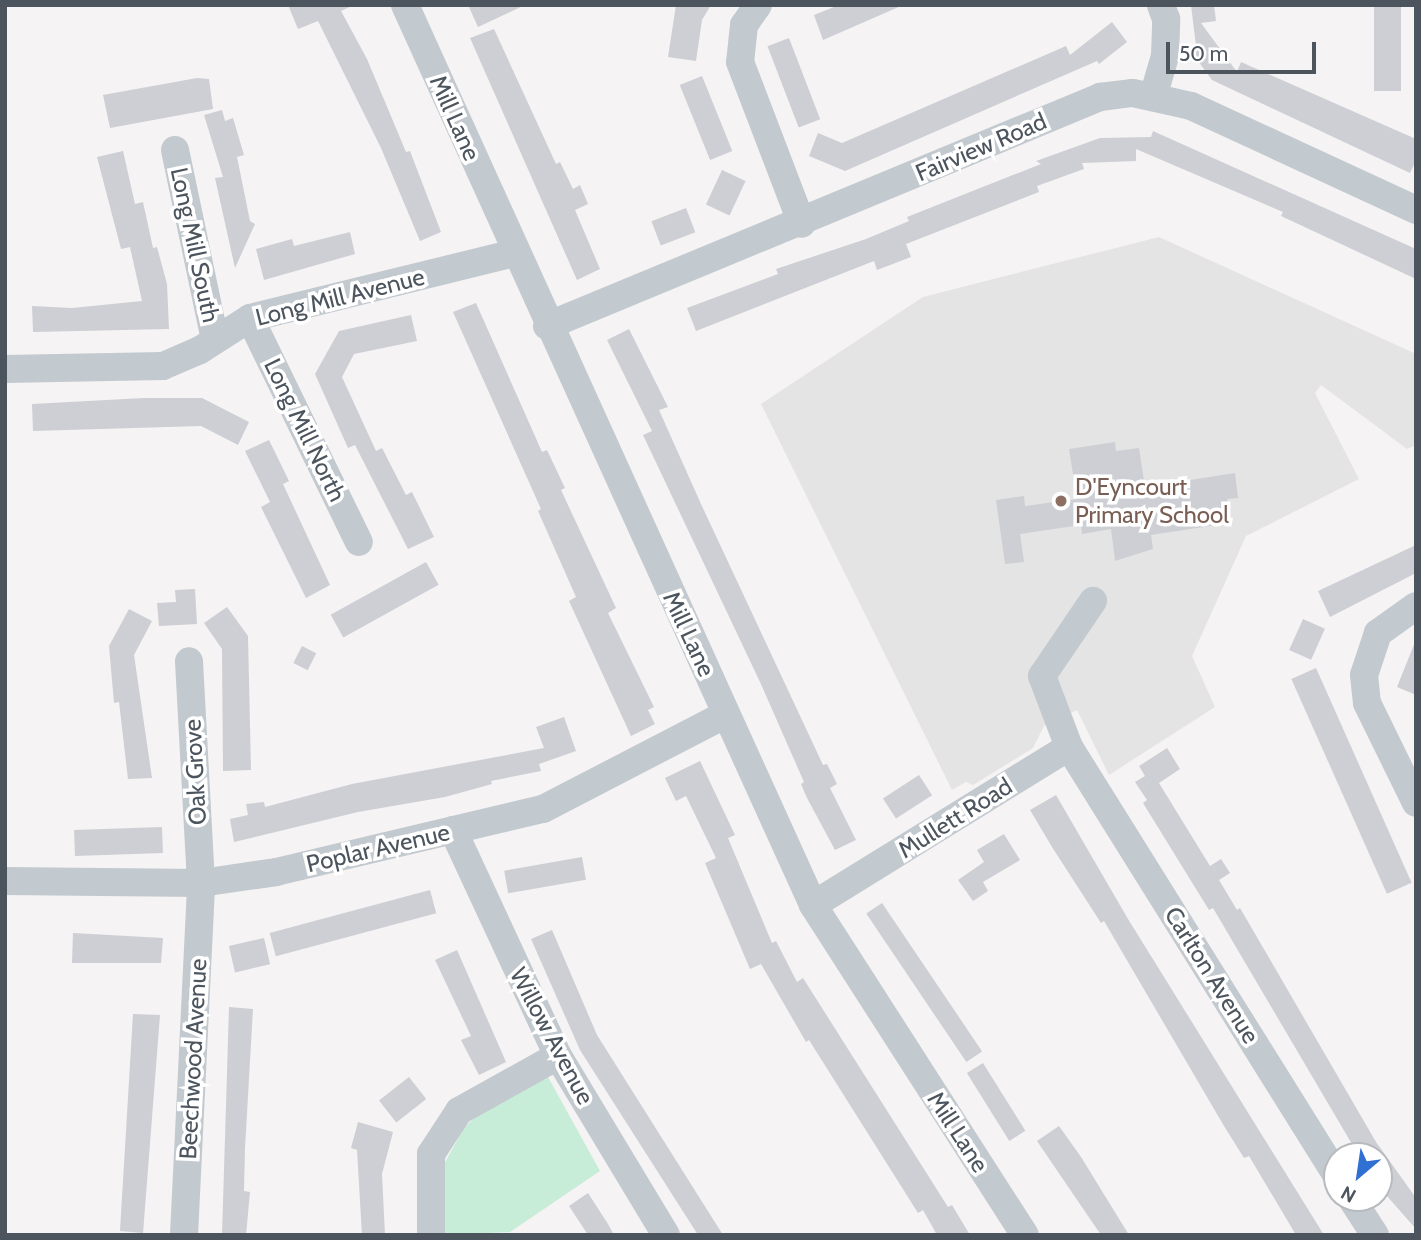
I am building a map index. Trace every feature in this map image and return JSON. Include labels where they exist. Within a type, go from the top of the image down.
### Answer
[{"type":"street","name":"Mill Lane","points":[[405,5],[547,326],[813,905],[1025,1235]]},
{"type":"street","points":[[758,5],[744,25],[740,62],[802,224]]},
{"type":"street","points":[[1153,97],[1165,56],[1166,19],[1161,5]]},
{"type":"street","name":"Fairview Road","points":[[547,326],[802,224],[1100,97],[1133,93],[1191,106],[1249,129],[1416,209]]},
{"type":"street","name":"Long Mill South","points":[[175,150],[215,340]]},
{"type":"street","name":"Long Mill Avenue","points":[[5,369],[163,366],[215,340],[250,318],[515,253]]},
{"type":"street","name":"Long Mill North","points":[[250,318],[359,542]]},
{"type":"street","points":[[1069,747],[1042,676],[1093,601]]},
{"type":"street","points":[[1416,606],[1378,633],[1364,675],[1367,703],[1416,803]]},
{"type":"street","name":"Oak Grove","points":[[190,661],[201,883]]},
{"type":"street","name":"Poplar Avenue","points":[[5,881],[201,883],[276,872],[543,809],[726,714]]},
{"type":"street","name":"Carlton Avenue","points":[[1069,747],[1323,1154]]},
{"type":"street","name":"Mullett Road","points":[[813,905],[1069,747]]},
{"type":"street","name":"Willow Avenue","points":[[453,830],[558,1056],[666,1235]]},
{"type":"street","name":"Beechwood Avenue","points":[[184,1235],[201,883]]},
{"type":"street","points":[[431,1235],[431,1154],[459,1111],[558,1056]]},
{"type":"street","points":[[1360,1212],[1375,1235]]},
{"type":"shaded area","name":"D'Eyncourt Primary School","points":[[1159,237],[1416,354],[1416,445],[1407,449],[1321,385],[1315,393],[1359,479],[1246,536],[1192,656],[1215,707],[1109,775],[1077,710],[1044,726],[1033,748],[973,785],[966,782],[952,790],[761,404],[923,297]]},
{"type":"green space","points":[[548,1077],[600,1171],[510,1232],[441,1235],[443,1166],[464,1128],[479,1113]]},
{"type":"building","points":[[288,5],[354,5],[341,11],[367,59],[406,152],[410,151],[441,232],[420,241],[381,148],[318,21],[298,29]]},
{"type":"building","points":[[468,5],[525,5],[478,27]]},
{"type":"building","points":[[676,5],[711,5],[702,20],[696,61],[668,57]]},
{"type":"building","points":[[839,5],[901,6],[823,40],[814,15]]},
{"type":"building","points":[[1191,5],[1214,5],[1216,21],[1201,23],[1237,72],[1241,62],[1416,139],[1416,160],[1410,173],[1212,80],[1190,50],[1196,46]]},
{"type":"building","points":[[1374,5],[1401,5],[1401,91],[1374,91]]},
{"type":"building","points":[[1112,22],[1127,42],[1099,64],[1097,61],[845,171],[809,156],[818,133],[842,143],[1066,46],[1070,55]]},
{"type":"building","points":[[494,29],[556,164],[560,162],[573,189],[580,185],[588,204],[575,210],[600,269],[577,280],[470,38]]},
{"type":"building","points":[[789,38],[820,119],[799,127],[768,46]]},
{"type":"building","points":[[702,76],[732,151],[710,160],[680,85]]},
{"type":"building","points":[[197,78],[209,79],[213,109],[110,128],[103,95]]},
{"type":"building","points":[[222,110],[225,121],[233,118],[244,155],[237,157],[250,221],[255,224],[235,268],[215,178],[223,177],[204,115]]},
{"type":"building","points":[[1153,131],[1416,249],[1416,279],[1281,216],[1283,212],[1136,149],[1136,161],[1082,163],[1084,169],[1037,186],[1039,192],[906,244],[911,257],[877,270],[874,261],[696,331],[687,308],[778,274],[776,269],[866,239],[909,221],[907,217],[1041,164],[1036,161],[1100,138],[1151,137]]},
{"type":"building","points":[[123,151],[135,204],[143,202],[153,248],[157,247],[167,284],[169,329],[33,332],[32,306],[72,308],[142,301],[130,247],[121,249],[97,157]]},
{"type":"building","points":[[722,170],[746,181],[730,215],[706,204]]},
{"type":"building","points":[[686,208],[695,232],[661,246],[651,221]]},
{"type":"building","points":[[350,232],[355,254],[264,280],[256,249],[292,239],[294,246]]},
{"type":"building","points":[[476,303],[542,452],[547,450],[565,488],[561,490],[616,608],[608,613],[654,707],[648,710],[655,724],[631,736],[569,601],[576,597],[538,511],[541,509],[453,312]]},
{"type":"building","points":[[411,315],[417,341],[354,354],[342,377],[376,451],[382,448],[406,495],[412,492],[434,537],[408,549],[355,445],[348,448],[315,374],[339,331]]},
{"type":"building","points":[[629,329],[668,407],[659,410],[701,504],[823,765],[827,764],[837,784],[830,788],[856,840],[835,850],[807,798],[801,784],[804,782],[760,682],[643,435],[652,431],[607,340]]},
{"type":"building","points":[[202,398],[249,422],[238,445],[201,426],[33,431],[32,404]]},
{"type":"building","points":[[269,440],[289,481],[283,484],[330,585],[306,598],[261,507],[270,502],[245,451]]},
{"type":"building","points":[[1115,442],[1116,451],[1139,448],[1145,487],[1235,473],[1238,498],[1227,499],[1230,523],[1151,535],[1153,549],[1115,561],[1111,529],[1082,534],[1081,525],[1020,534],[1024,562],[1005,564],[996,500],[1024,496],[1025,506],[1077,499],[1069,449]]},
{"type":"building","points":[[1416,545],[1416,573],[1330,617],[1318,591]]},
{"type":"building","points":[[426,562],[439,585],[343,638],[331,615]]},
{"type":"building","points":[[195,589],[197,624],[159,626],[157,603],[176,602],[175,590]]},
{"type":"building","points":[[227,607],[248,636],[251,770],[223,771],[222,649],[204,623]]},
{"type":"building","points":[[129,609],[152,621],[134,655],[152,778],[128,779],[119,702],[114,703],[109,646]]},
{"type":"building","points":[[1303,619],[1325,629],[1311,660],[1289,650]]},
{"type":"building","points":[[1416,642],[1416,695],[1397,687]]},
{"type":"building","points":[[302,646],[316,653],[308,670],[293,663]]},
{"type":"building","points":[[1316,668],[1412,883],[1387,894],[1291,679]]},
{"type":"building","points":[[564,717],[576,751],[539,764],[541,771],[491,781],[492,784],[445,797],[358,812],[234,842],[230,819],[248,815],[246,804],[264,802],[265,807],[352,784],[544,748],[536,727]]},
{"type":"building","points":[[1167,748],[1180,769],[1159,783],[1210,866],[1221,859],[1230,873],[1219,880],[1237,910],[1240,908],[1376,1142],[1351,1142],[1213,908],[1209,910],[1143,803],[1147,800],[1135,782],[1145,776],[1139,766]]},
{"type":"building","points":[[700,761],[735,835],[728,838],[772,943],[776,941],[797,982],[803,978],[948,1207],[952,1205],[970,1235],[937,1235],[923,1210],[918,1213],[809,1040],[806,1042],[761,964],[750,969],[705,863],[716,858],[686,796],[676,801],[665,778]]},
{"type":"building","points":[[919,775],[932,795],[896,819],[883,798]]},
{"type":"building","points":[[1056,795],[1128,919],[1324,1235],[1296,1235],[1249,1156],[1244,1158],[1224,1126],[1104,921],[1101,923],[1052,847],[1030,810]]},
{"type":"building","points":[[162,827],[163,853],[75,856],[74,830]]},
{"type":"building","points":[[1004,834],[1020,860],[983,882],[988,891],[973,901],[958,880],[984,862],[977,850]]},
{"type":"building","points":[[582,857],[586,880],[508,893],[504,871]]},
{"type":"building","points":[[430,890],[436,913],[276,956],[270,933]]},
{"type":"building","points":[[882,903],[982,1051],[966,1062],[866,914]]},
{"type":"building","points":[[552,930],[597,1035],[723,1235],[698,1235],[580,1050],[531,939]]},
{"type":"building","points":[[73,933],[163,938],[161,963],[72,963]]},
{"type":"building","points":[[264,938],[270,964],[235,972],[229,946]]},
{"type":"building","points":[[457,950],[506,1062],[479,1075],[461,1040],[471,1036],[435,960]]},
{"type":"building","points":[[229,1007],[253,1009],[245,1148],[244,1191],[250,1192],[246,1235],[222,1235]]},
{"type":"building","points":[[133,1014],[160,1015],[143,1233],[120,1231]]},
{"type":"building","points":[[983,1063],[1025,1131],[1009,1141],[967,1073]]},
{"type":"building","points":[[409,1077],[426,1099],[396,1122],[379,1100]]},
{"type":"building","points":[[358,1122],[393,1132],[382,1174],[385,1235],[362,1235],[357,1150],[351,1148]]},
{"type":"building","points":[[1059,1126],[1129,1235],[1101,1235],[1037,1141]]},
{"type":"building","points":[[1393,1166],[1416,1198],[1416,1229],[1393,1203]]},
{"type":"building","points":[[588,1193],[614,1235],[588,1235],[569,1206]]},
{"type":"place","name":"D'Eyncourt Primary School","points":[[1061,501]]}]
